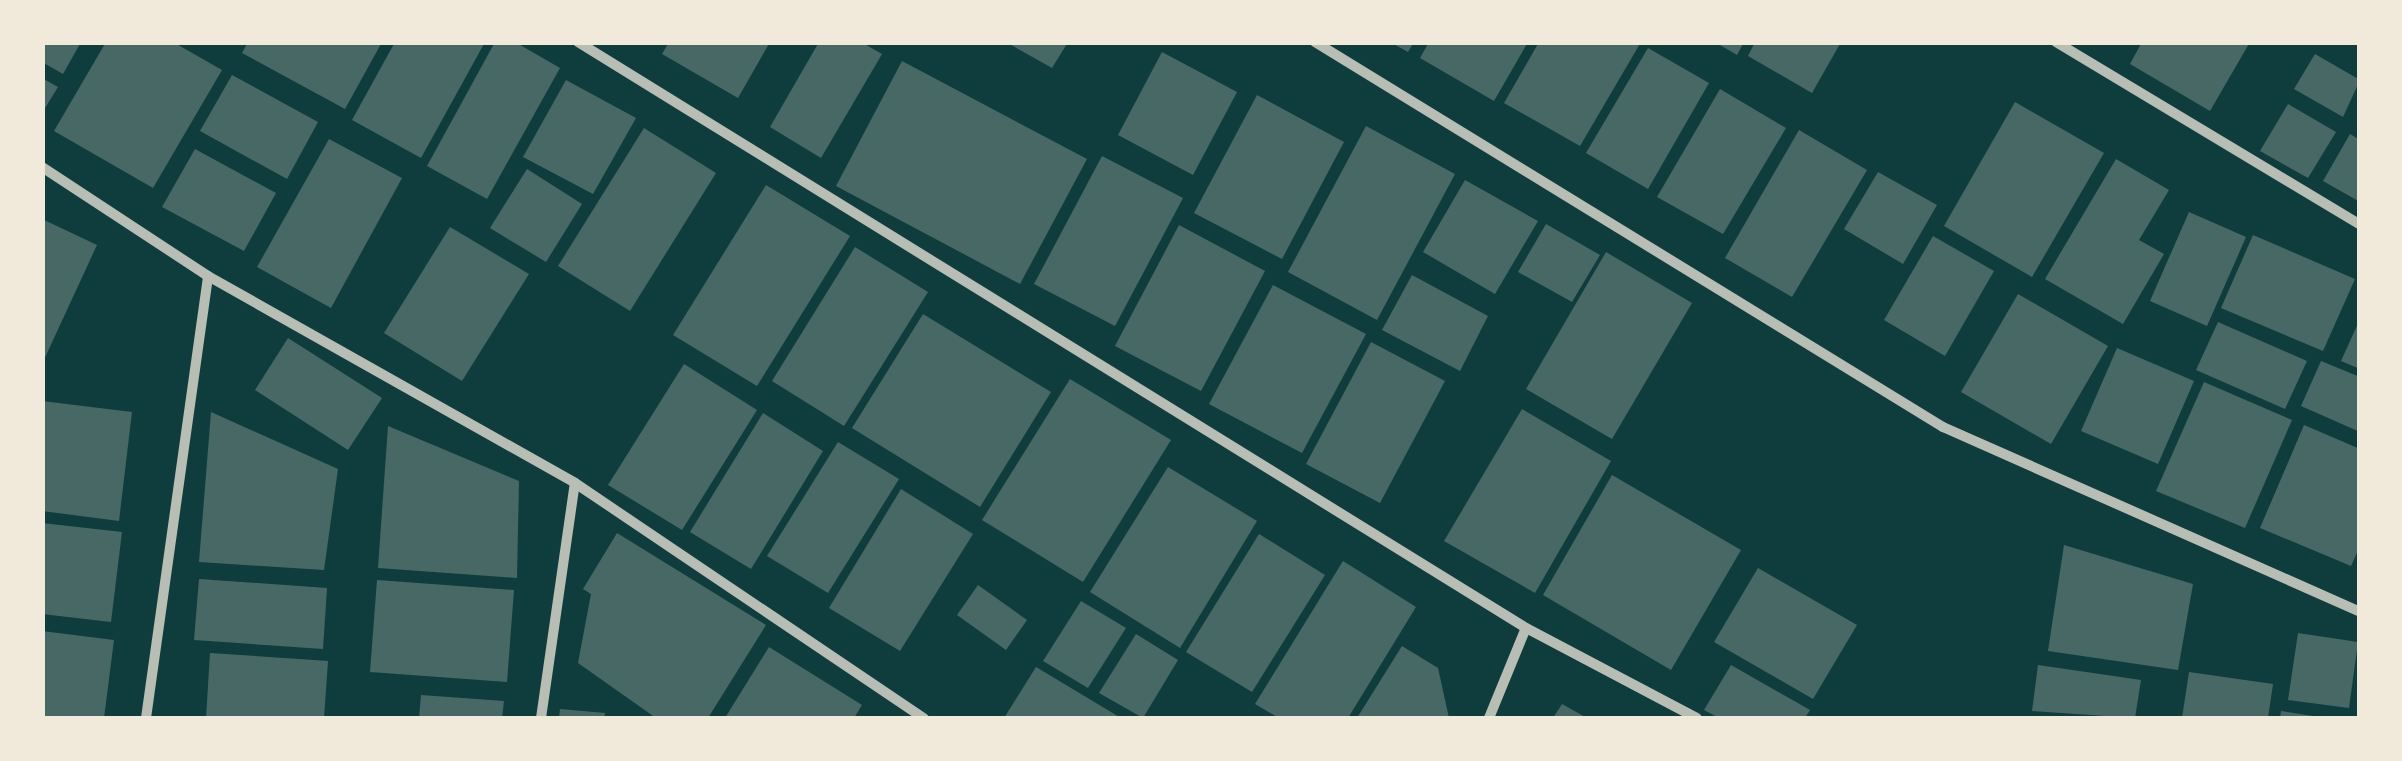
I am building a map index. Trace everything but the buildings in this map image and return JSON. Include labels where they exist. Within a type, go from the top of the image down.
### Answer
[{"type":"street","points":[[578,42],[1526,628],[1698,718]]},
{"type":"street","points":[[1315,42],[1943,427],[2360,612]]},
{"type":"street","points":[[2056,42],[2360,225]]},
{"type":"street","points":[[42,167],[208,276],[575,483],[924,718]]},
{"type":"street","points":[[146,718],[208,276]]},
{"type":"street","points":[[541,718],[575,483]]},
{"type":"street","points":[[1489,718],[1526,628]]}]
